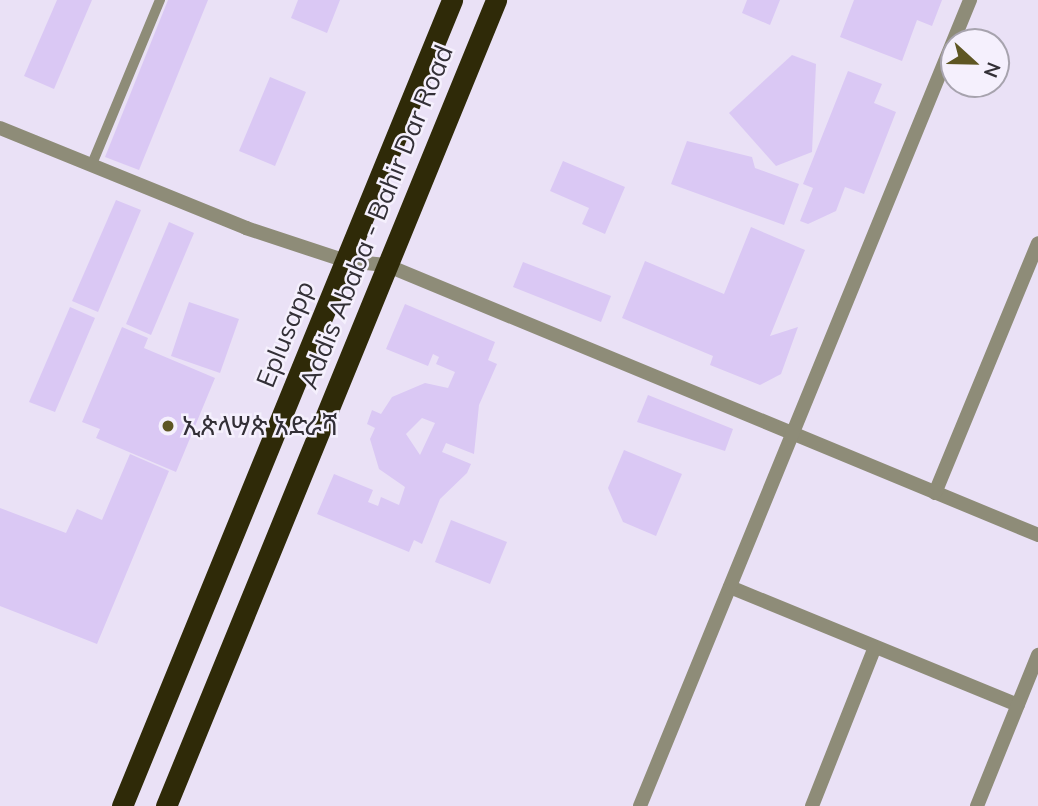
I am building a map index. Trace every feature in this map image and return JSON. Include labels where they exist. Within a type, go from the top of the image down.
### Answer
[{"type":"highway","name":"Eplusapp","points":[[122,806],[452,0]]},
{"type":"highway","name":"Addis Ababa - Bahir Dar Road","points":[[166,806],[496,0]]},
{"type":"street","points":[[640,806],[970,0]]},
{"type":"street","points":[[0,128],[346,261],[386,265],[1038,535]]},
{"type":"street","points":[[935,493],[1038,243]]},
{"type":"street","points":[[730,587],[1018,705]]},
{"type":"street","points":[[811,806],[875,647]]},
{"type":"street","points":[[977,806],[1038,655]]},
{"type":"lane","points":[[92,164],[160,0]]},
{"type":"building","points":[[57,0],[92,0],[54,89],[24,76]]},
{"type":"building","points":[[168,0],[208,0],[139,170],[105,157]]},
{"type":"building","points":[[298,0],[340,0],[327,33],[291,18]]},
{"type":"building","points":[[747,0],[780,0],[770,25],[742,13]]},
{"type":"building","points":[[854,0],[942,0],[932,26],[917,20],[902,61],[840,37]]},
{"type":"building","points":[[792,55],[816,64],[812,152],[776,166],[729,113]]},
{"type":"building","points":[[848,71],[882,84],[874,103],[896,112],[864,194],[845,187],[836,211],[808,224],[800,221],[813,188],[803,184]]},
{"type":"building","points":[[270,77],[306,92],[275,166],[239,151]]},
{"type":"building","points":[[687,141],[752,157],[755,168],[799,184],[784,225],[671,184]]},
{"type":"building","points":[[563,161],[625,187],[605,234],[582,224],[589,208],[550,191]]},
{"type":"building","points":[[116,200],[141,210],[98,312],[72,301]]},
{"type":"building","points":[[169,222],[194,233],[151,335],[126,324]]},
{"type":"building","points":[[751,227],[805,250],[770,336],[798,327],[781,374],[760,385],[710,365],[713,356],[622,318],[645,261],[724,294]]},
{"type":"building","points":[[523,262],[611,296],[601,322],[513,287]]},
{"type":"building","points":[[189,302],[239,319],[220,373],[171,356]]},
{"type":"building","points":[[405,304],[495,342],[488,360],[497,364],[479,405],[474,454],[446,443],[442,452],[471,464],[467,473],[440,499],[422,544],[414,540],[409,552],[317,514],[334,474],[373,490],[368,502],[378,506],[381,497],[399,505],[405,487],[379,469],[370,439],[375,428],[367,424],[372,410],[381,414],[392,397],[425,383],[448,388],[455,372],[436,364],[439,357],[433,354],[428,366],[386,349]],"holes":[[[422,418],[435,423],[420,455],[406,434]]]},
{"type":"building","points":[[70,307],[95,318],[55,412],[29,402]]},
{"type":"building","points":[[122,327],[148,338],[144,348],[215,378],[176,472],[96,438],[100,429],[82,422]]},
{"type":"building","points":[[648,395],[733,429],[725,451],[637,422]]},
{"type":"building","points":[[624,450],[682,474],[656,536],[623,522],[608,488]]},
{"type":"building","points":[[130,454],[169,471],[97,644],[0,606],[0,508],[66,533],[77,509],[102,520]]},
{"type":"building","points":[[451,520],[507,542],[490,584],[435,562]]},
{"type":"place","name":"ኢጵላሣጵ አድራሻ","points":[[168,426]]}]
